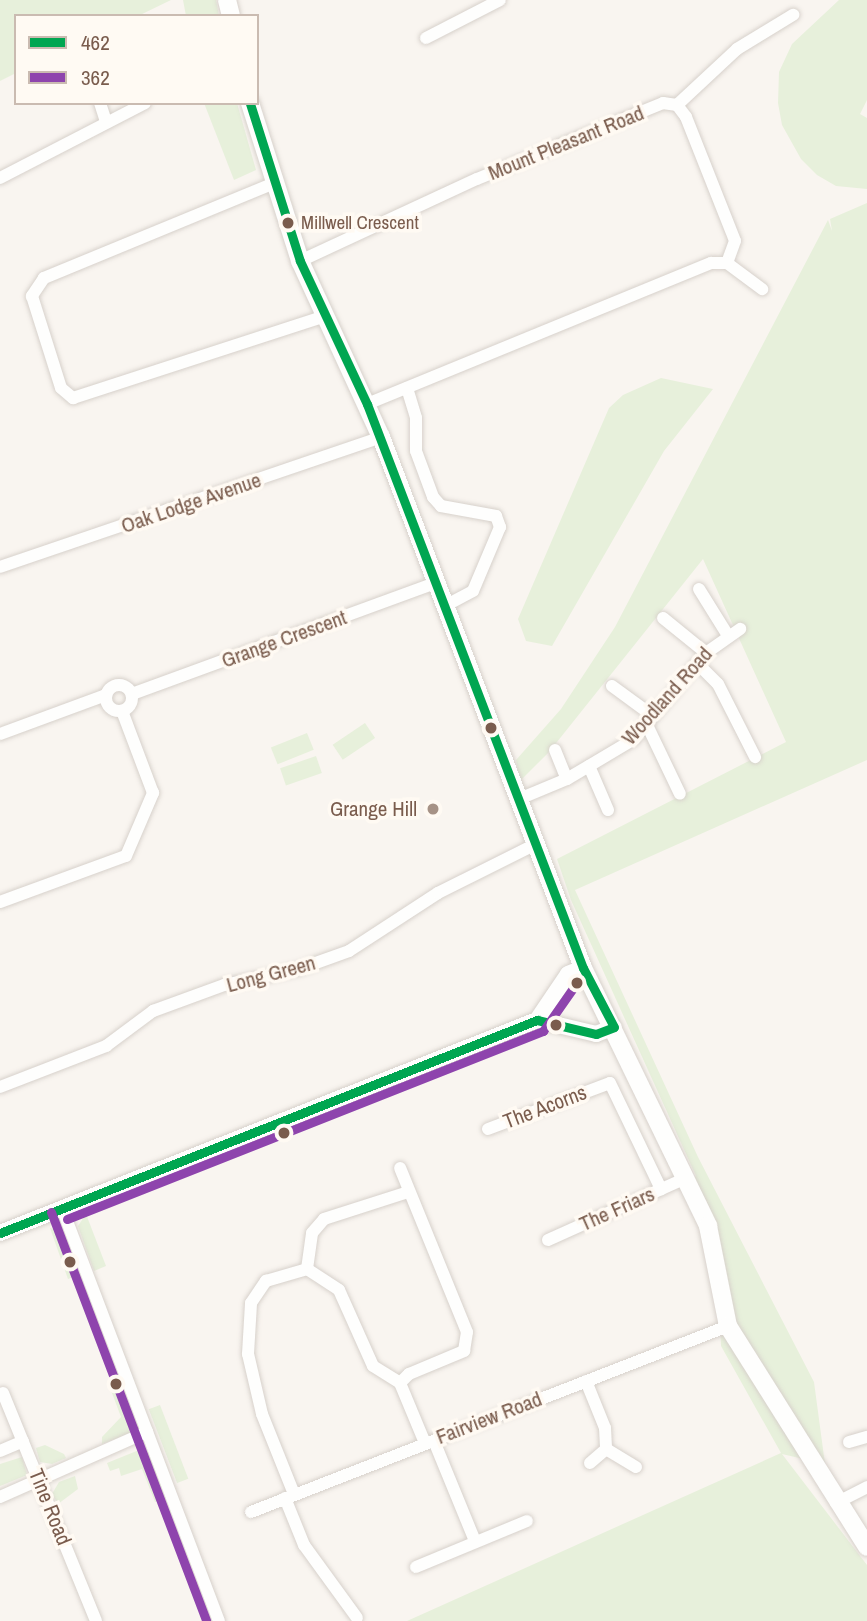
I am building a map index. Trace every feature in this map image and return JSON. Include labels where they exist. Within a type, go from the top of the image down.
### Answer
[{"type":"main road","points":[[251,105],[272,184],[300,261],[323,317],[381,437],[583,968],[614,1027],[708,1226],[728,1326],[836,1503],[867,1547]]},
{"type":"street","points":[[426,38],[500,0]]},
{"type":"street","points":[[727,263],[735,241],[686,117],[677,105],[737,49],[793,15]]},
{"type":"street","name":"Mount Pleasant Road","points":[[300,261],[502,169],[663,103],[677,105]]},
{"type":"street","points":[[101,105],[106,122]]},
{"type":"street","points":[[0,178],[141,105]]},
{"type":"street","points":[[272,184],[44,278],[32,296],[61,388],[74,398],[323,317]]},
{"type":"street","points":[[367,404],[711,263],[727,263],[762,289]]},
{"type":"street","points":[[407,388],[416,418],[416,451],[433,497],[442,506],[496,516],[500,527],[473,591],[445,606]]},
{"type":"street","name":"Oak Lodge Avenue","points":[[0,567],[381,437]]},
{"type":"street","name":"Grange Crescent","points":[[0,734],[107,695],[119,685],[132,694],[436,583]]},
{"type":"street","name":"Woodland Road","points":[[519,799],[567,779],[634,739],[700,666],[706,653],[734,632],[699,589]]},
{"type":"street","points":[[663,618],[706,653]]},
{"type":"street","points":[[700,666],[718,684],[755,757]]},
{"type":"street","points":[[612,686],[650,720],[680,794]]},
{"type":"street","points":[[107,695],[110,708],[122,711],[130,706],[132,694]]},
{"type":"street","points":[[0,902],[126,856],[153,793],[122,711]]},
{"type":"street","points":[[555,750],[567,779]]},
{"type":"street","points":[[589,766],[608,810]]},
{"type":"street","name":"Long Green","points":[[0,1087],[106,1046],[153,1011],[224,985],[299,969],[349,951],[439,894],[536,845]]},
{"type":"street","points":[[0,1233],[537,1020],[568,974],[583,968]]},
{"type":"street","points":[[537,1020],[596,1034],[614,1027]]},
{"type":"street","name":"The Acorns","points":[[488,1129],[610,1083],[661,1189]]},
{"type":"street","points":[[400,1168],[467,1332],[464,1351],[409,1374],[400,1383]]},
{"type":"street","name":"The Friars","points":[[548,1240],[687,1178]]},
{"type":"street","points":[[307,1269],[312,1233],[324,1219],[408,1192]]},
{"type":"street","points":[[62,1209],[219,1621]]},
{"type":"street","points":[[357,1618],[304,1545],[262,1414],[251,1366],[251,1303],[266,1281],[307,1269],[339,1290],[373,1366],[400,1383],[475,1541]]},
{"type":"street","name":"Fairview Road","points":[[251,1511],[728,1326]]},
{"type":"street","points":[[586,1381],[604,1428],[606,1449]]},
{"type":"street","name":"Tine Road","points":[[4,1393],[96,1621]]},
{"type":"street","points":[[0,1497],[147,1432]]},
{"type":"street","points":[[849,1443],[867,1437]]},
{"type":"street","points":[[0,1451],[23,1441]]},
{"type":"street","points":[[590,1463],[606,1449]]},
{"type":"street","points":[[606,1449],[636,1467]]},
{"type":"street","points":[[836,1503],[867,1487]]},
{"type":"street","points":[[416,1567],[527,1521]]},
{"type":"green space","points":[[0,0],[171,0],[142,14],[14,14],[14,74],[0,81]]},
{"type":"green space","points":[[183,0],[216,0],[219,14],[186,14]]},
{"type":"green space","points":[[839,0],[867,0],[867,100],[860,114],[867,118],[867,189],[836,186],[817,175],[801,159],[782,125],[778,103],[779,72],[792,44]]},
{"type":"green space","points":[[205,105],[238,105],[256,170],[234,180]]},
{"type":"green space","points":[[867,203],[867,760],[575,890],[698,1157],[814,1382],[825,1464],[782,1454],[867,1565],[867,1621],[407,1621],[781,1453],[721,1346],[717,1248],[692,1179],[696,1176],[571,900],[557,859],[786,742],[703,559],[549,752],[520,781],[516,760],[561,709],[615,627],[828,220],[832,231],[830,219]]},
{"type":"green space","points":[[661,378],[713,389],[664,451],[552,646],[526,641],[518,619],[609,408],[623,395]]},
{"type":"green space","points":[[365,723],[375,738],[343,760],[333,745]]},
{"type":"green space","points":[[307,733],[314,750],[278,764],[271,748]]},
{"type":"green space","points":[[316,756],[322,773],[286,785],[280,768]]},
{"type":"green space","points":[[86,1214],[106,1266],[94,1271],[78,1226]]},
{"type":"green space","points":[[50,1228],[61,1231],[78,1275],[68,1279]]},
{"type":"green space","points":[[119,1381],[136,1424],[133,1432],[102,1444],[102,1437],[121,1417],[109,1385]]},
{"type":"green space","points":[[160,1405],[188,1479],[177,1483],[149,1409]]},
{"type":"green space","points":[[45,1445],[64,1454],[66,1458],[52,1464],[40,1462],[36,1448]]},
{"type":"green space","points":[[139,1450],[150,1453],[168,1498],[155,1502],[142,1469],[121,1476],[119,1468],[110,1471],[107,1463]]},
{"type":"green space","points":[[22,1457],[27,1475],[0,1486],[0,1464]]},
{"type":"green space","points":[[75,1476],[78,1489],[58,1504],[52,1494],[59,1482]]},
{"type":"transit line","name":"462","points":[[0,1233],[537,1020],[596,1034],[614,1027],[583,968],[367,404],[300,261],[251,105]]},
{"type":"transit line","name":"362","points":[[67,1219],[543,1031],[578,981]]},
{"type":"transit line","name":"362","points":[[51,1212],[206,1621]]},
{"type":"place","name":"Millwell Crescent","points":[[288,223]]},
{"type":"place","name":"Grange Hill","points":[[433,809]]}]
